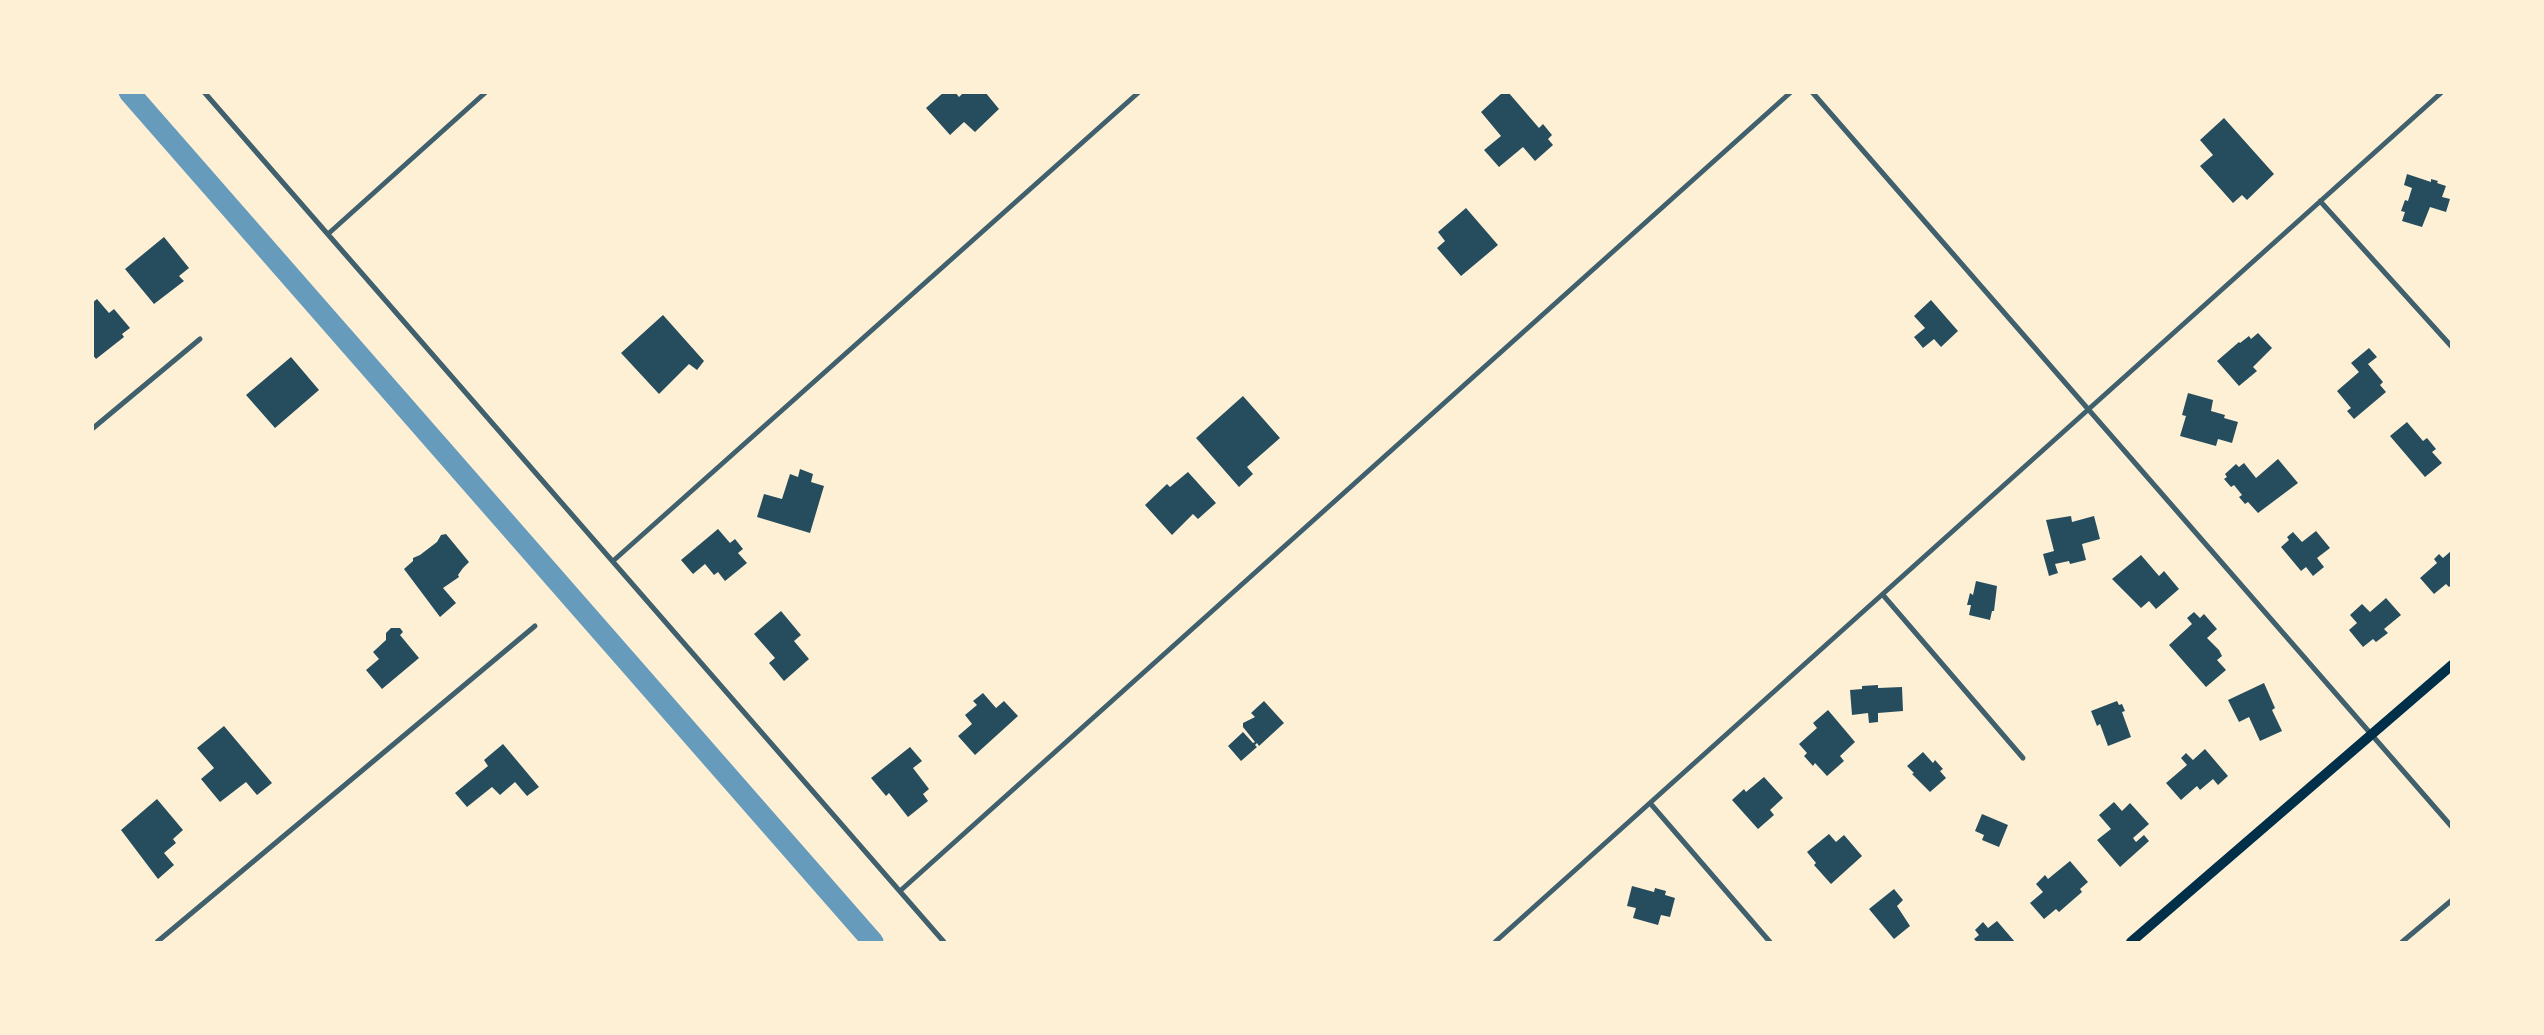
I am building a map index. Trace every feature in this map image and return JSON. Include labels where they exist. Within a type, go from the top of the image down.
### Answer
[{"type":"main road","points":[[2131,942],[2452,665]]},
{"type":"street","points":[[204,92],[944,942]]},
{"type":"street","points":[[328,234],[486,92]]},
{"type":"street","points":[[613,561],[1139,92]]},
{"type":"street","points":[[900,891],[1791,92]]},
{"type":"street","points":[[1812,92],[2452,827]]},
{"type":"street","points":[[1495,942],[2442,92]]},
{"type":"street","points":[[2320,201],[2452,348]]},
{"type":"street","points":[[92,429],[200,338]]},
{"type":"street","points":[[1882,595],[2023,758]]},
{"type":"street","points":[[157,942],[535,626]]},
{"type":"street","points":[[1650,803],[1770,942]]},
{"type":"street","points":[[2402,942],[2452,900]]},
{"type":"building","points":[[944,92],[955,92],[959,97],[964,92],[985,92],[999,109],[975,132],[964,122],[950,135],[926,108]]},
{"type":"building","points":[[1503,92],[1508,92],[1539,128],[1543,124],[1552,135],[1548,139],[1553,145],[1535,161],[1523,147],[1499,167],[1484,150],[1501,136],[1481,112]]},
{"type":"building","points":[[2224,118],[2274,174],[2247,200],[2242,195],[2233,203],[2200,166],[2213,155],[2200,140]]},
{"type":"building","points":[[2407,174],[2431,182],[2431,179],[2438,181],[2437,183],[2446,186],[2442,197],[2450,199],[2446,212],[2430,207],[2422,227],[2402,221],[2405,212],[2401,211],[2405,200],[2408,201],[2412,188],[2404,185]]},
{"type":"building","points":[[1466,208],[1498,245],[1461,276],[1437,248],[1445,241],[1438,232]]},
{"type":"building","points":[[164,237],[189,268],[179,276],[184,281],[154,304],[125,269]]},
{"type":"building","points":[[97,299],[109,313],[114,309],[130,328],[122,334],[124,337],[96,359],[92,354],[92,303]]},
{"type":"building","points":[[1931,300],[1958,331],[1941,347],[1934,339],[1923,348],[1914,337],[1925,328],[1914,316]]},
{"type":"building","points":[[663,315],[704,361],[697,370],[689,364],[659,394],[621,353]]},
{"type":"building","points":[[2258,333],[2272,348],[2253,367],[2257,371],[2239,386],[2217,361],[2239,342],[2249,336],[2251,339]]},
{"type":"building","points":[[2369,348],[2377,357],[2368,364],[2383,382],[2380,385],[2386,392],[2354,419],[2347,411],[2351,408],[2337,391],[2359,372],[2351,363]]},
{"type":"building","points":[[291,357],[319,390],[275,428],[246,395]]},
{"type":"building","points":[[2188,393],[2213,400],[2211,411],[2225,415],[2224,418],[2238,422],[2232,443],[2218,439],[2216,446],[2180,436],[2186,416],[2182,415]]},
{"type":"building","points":[[1243,396],[1280,438],[1247,467],[1253,474],[1239,487],[1196,438]]},
{"type":"building","points":[[2407,422],[2423,441],[2427,438],[2436,449],[2432,452],[2442,463],[2425,477],[2390,436]]},
{"type":"building","points":[[2278,459],[2298,483],[2258,513],[2248,502],[2245,504],[2239,497],[2242,495],[2234,485],[2231,487],[2224,479],[2227,477],[2225,474],[2236,464],[2239,467],[2244,463],[2256,478]]},
{"type":"building","points":[[800,469],[813,474],[811,482],[824,486],[810,533],[757,517],[764,494],[782,499],[790,474],[798,477]]},
{"type":"building","points":[[1188,472],[1216,503],[1198,519],[1193,514],[1172,535],[1145,505],[1167,484],[1170,487]]},
{"type":"building","points":[[2071,516],[2072,522],[2094,516],[2100,539],[2082,544],[2086,560],[2070,564],[2069,561],[2055,564],[2058,573],[2049,576],[2043,554],[2054,551],[2046,520]]},
{"type":"building","points":[[718,529],[730,543],[735,539],[743,549],[738,553],[747,563],[725,581],[718,572],[714,575],[705,564],[693,574],[681,560]]},
{"type":"building","points":[[2316,531],[2330,548],[2317,558],[2324,567],[2313,576],[2306,567],[2301,571],[2281,547],[2289,540],[2287,537],[2293,532],[2302,542]]},
{"type":"building","points":[[446,534],[469,562],[458,575],[459,577],[443,588],[456,603],[440,617],[404,569],[413,561],[413,558],[437,542],[441,535]]},
{"type":"building","points":[[2451,551],[2452,584],[2449,587],[2446,584],[2434,594],[2420,578],[2437,563],[2434,559],[2439,554],[2443,558]]},
{"type":"building","points":[[2141,555],[2159,576],[2164,571],[2179,589],[2156,609],[2149,601],[2141,608],[2112,579]]},
{"type":"building","points":[[1976,581],[1997,586],[1994,611],[1992,611],[1990,620],[1969,615],[1971,605],[1967,605],[1970,593],[1973,595]]},
{"type":"building","points":[[2386,598],[2401,615],[2384,629],[2388,633],[2376,642],[2373,639],[2363,647],[2349,630],[2357,623],[2350,615],[2362,604],[2370,612]]},
{"type":"building","points":[[781,611],[801,635],[794,641],[809,659],[784,681],[769,663],[775,658],[754,634]]},
{"type":"building","points":[[2194,612],[2200,618],[2204,614],[2217,629],[2207,638],[2219,650],[2222,656],[2217,660],[2226,670],[2206,687],[2169,645],[2192,624],[2187,618]]},
{"type":"building","points":[[391,628],[400,628],[403,632],[400,635],[419,658],[382,689],[366,670],[379,659],[373,652],[386,640],[386,633]]},
{"type":"building","points":[[2264,683],[2275,708],[2272,710],[2282,731],[2260,741],[2249,717],[2239,722],[2228,700]]},
{"type":"building","points":[[1878,685],[1878,688],[1902,687],[1903,711],[1878,713],[1878,722],[1869,723],[1868,713],[1852,715],[1850,690],[1862,689],[1862,686]]},
{"type":"building","points":[[983,693],[996,708],[1004,701],[1018,716],[975,755],[958,736],[972,724],[965,715],[977,705],[973,701]]},
{"type":"building","points":[[1264,701],[1284,723],[1259,746],[1257,743],[1255,745],[1257,747],[1241,761],[1228,746],[1243,732],[1253,743],[1255,742],[1243,727],[1243,723],[1255,717],[1251,713]]},
{"type":"building","points":[[2117,701],[2119,705],[2122,704],[2125,711],[2122,712],[2131,737],[2108,746],[2100,724],[2097,726],[2091,711]]},
{"type":"building","points":[[1828,710],[1855,742],[1840,756],[1844,761],[1827,776],[1815,763],[1813,766],[1804,756],[1807,753],[1799,744],[1817,728],[1813,723]]},
{"type":"building","points":[[224,726],[272,783],[257,795],[246,782],[220,802],[201,779],[214,768],[197,748]]},
{"type":"building","points":[[503,744],[539,787],[527,796],[515,782],[500,795],[492,787],[467,807],[455,793],[488,766],[484,760]]},
{"type":"building","points":[[910,747],[922,761],[913,768],[929,789],[923,794],[928,801],[908,817],[889,793],[886,796],[871,778]]},
{"type":"building","points":[[2205,749],[2228,776],[2218,785],[2213,779],[2200,790],[2197,786],[2181,800],[2166,783],[2187,765],[2181,758],[2186,753],[2193,760]]},
{"type":"building","points":[[1923,752],[1933,763],[1935,760],[1943,769],[1940,771],[1946,778],[1930,792],[1912,774],[1914,773],[1907,766]]},
{"type":"building","points":[[1764,777],[1783,798],[1770,810],[1774,815],[1758,829],[1732,800],[1744,789],[1746,792]]},
{"type":"building","points":[[157,799],[183,830],[173,839],[176,843],[164,853],[174,865],[158,879],[121,830]]},
{"type":"building","points":[[2114,802],[2122,811],[2130,803],[2149,824],[2133,838],[2136,842],[2144,835],[2149,841],[2120,867],[2097,840],[2111,829],[2099,815]]},
{"type":"building","points":[[1982,814],[2008,825],[1999,847],[1982,840],[1984,835],[1975,831]]},
{"type":"building","points":[[1829,834],[1836,842],[1844,835],[1862,856],[1831,884],[1814,865],[1816,863],[1807,852]]},
{"type":"building","points":[[2070,861],[2088,882],[2080,889],[2082,892],[2059,912],[2056,909],[2044,919],[2030,903],[2043,892],[2036,884],[2045,875],[2048,879]]},
{"type":"building","points":[[1632,886],[1654,892],[1655,888],[1666,891],[1665,895],[1675,898],[1670,917],[1661,915],[1658,925],[1633,918],[1636,908],[1627,906]]},
{"type":"building","points":[[1894,889],[1903,900],[1897,906],[1910,926],[1894,939],[1869,909]]},
{"type":"building","points":[[1997,921],[2015,942],[1977,942],[1974,939],[1979,935],[1975,930],[1983,922],[1988,928]]},
{"type":"waterway","points":[[129,92],[873,942]]}]
